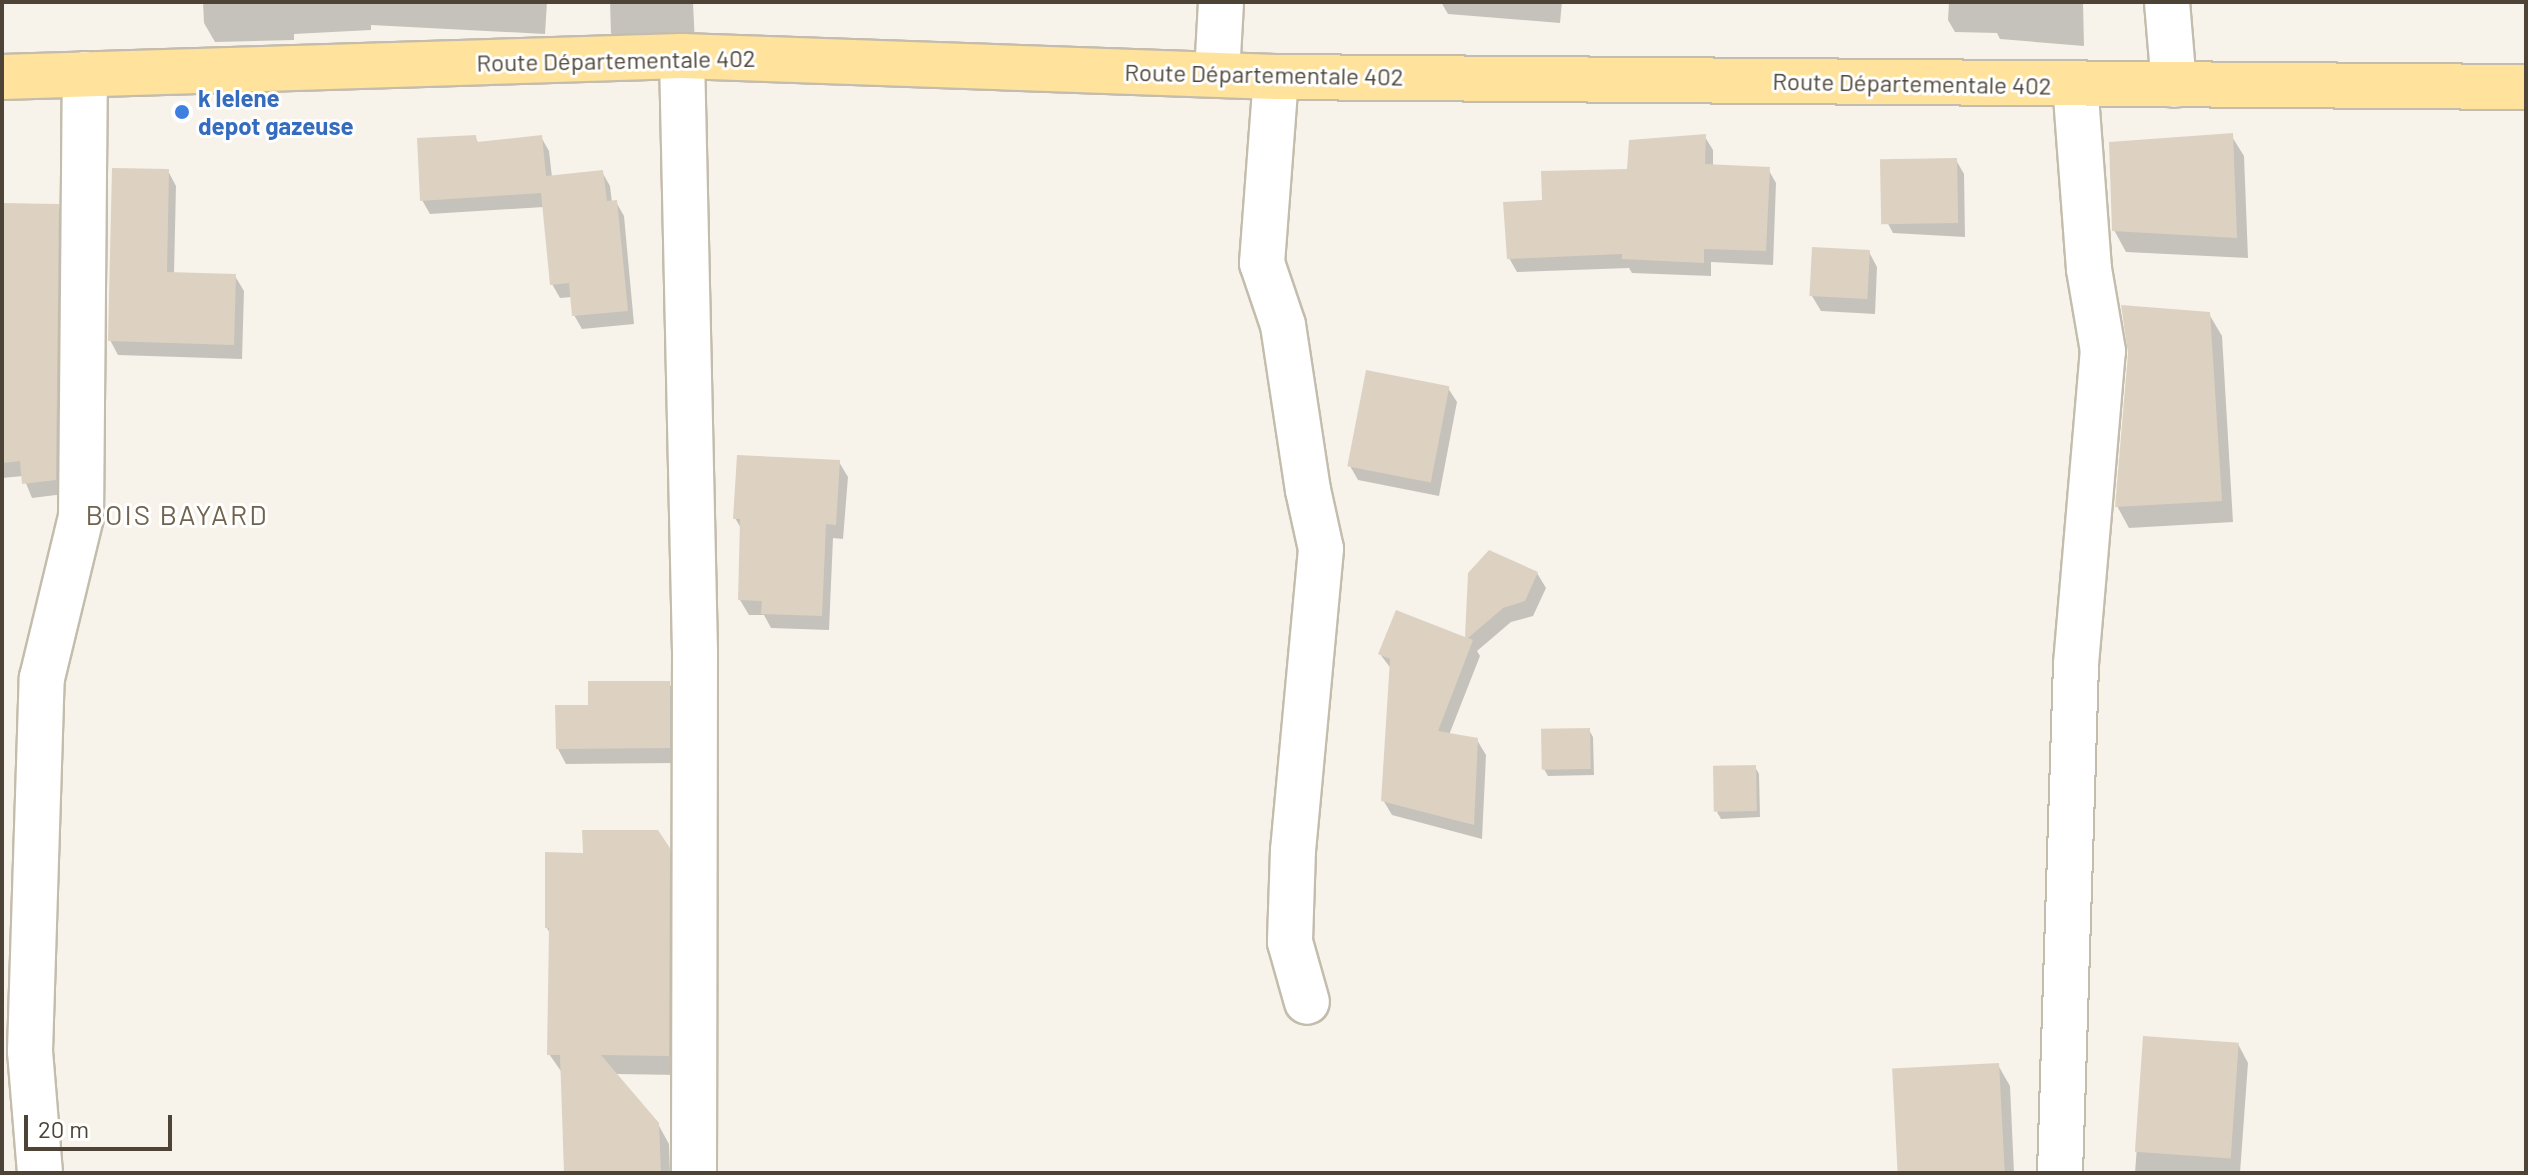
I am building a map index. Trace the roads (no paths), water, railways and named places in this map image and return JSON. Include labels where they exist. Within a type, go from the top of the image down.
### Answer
[{"type":"main road","name":"Route Départementale 402","points":[[2,77],[682,56],[1276,77],[2526,87]]},
{"type":"street","points":[[1217,74],[1221,2]]},
{"type":"street","points":[[2167,2],[2174,85]]},
{"type":"street","points":[[682,56],[695,652],[694,1173]]},
{"type":"street","points":[[40,1173],[30,1051],[42,678],[81,517],[85,74]]},
{"type":"street","points":[[1276,77],[1262,263],[1283,325],[1308,490],[1321,549],[1292,881],[1290,942],[1307,1002]]},
{"type":"street","points":[[2060,1173],[2076,664],[2103,351],[2089,269],[2075,84]]},
{"type":"place","name":"k lelene depot gazeuse","points":[[182,112]]},
{"type":"district","name":"BOIS BAYARD","points":[[177,514]]}]
